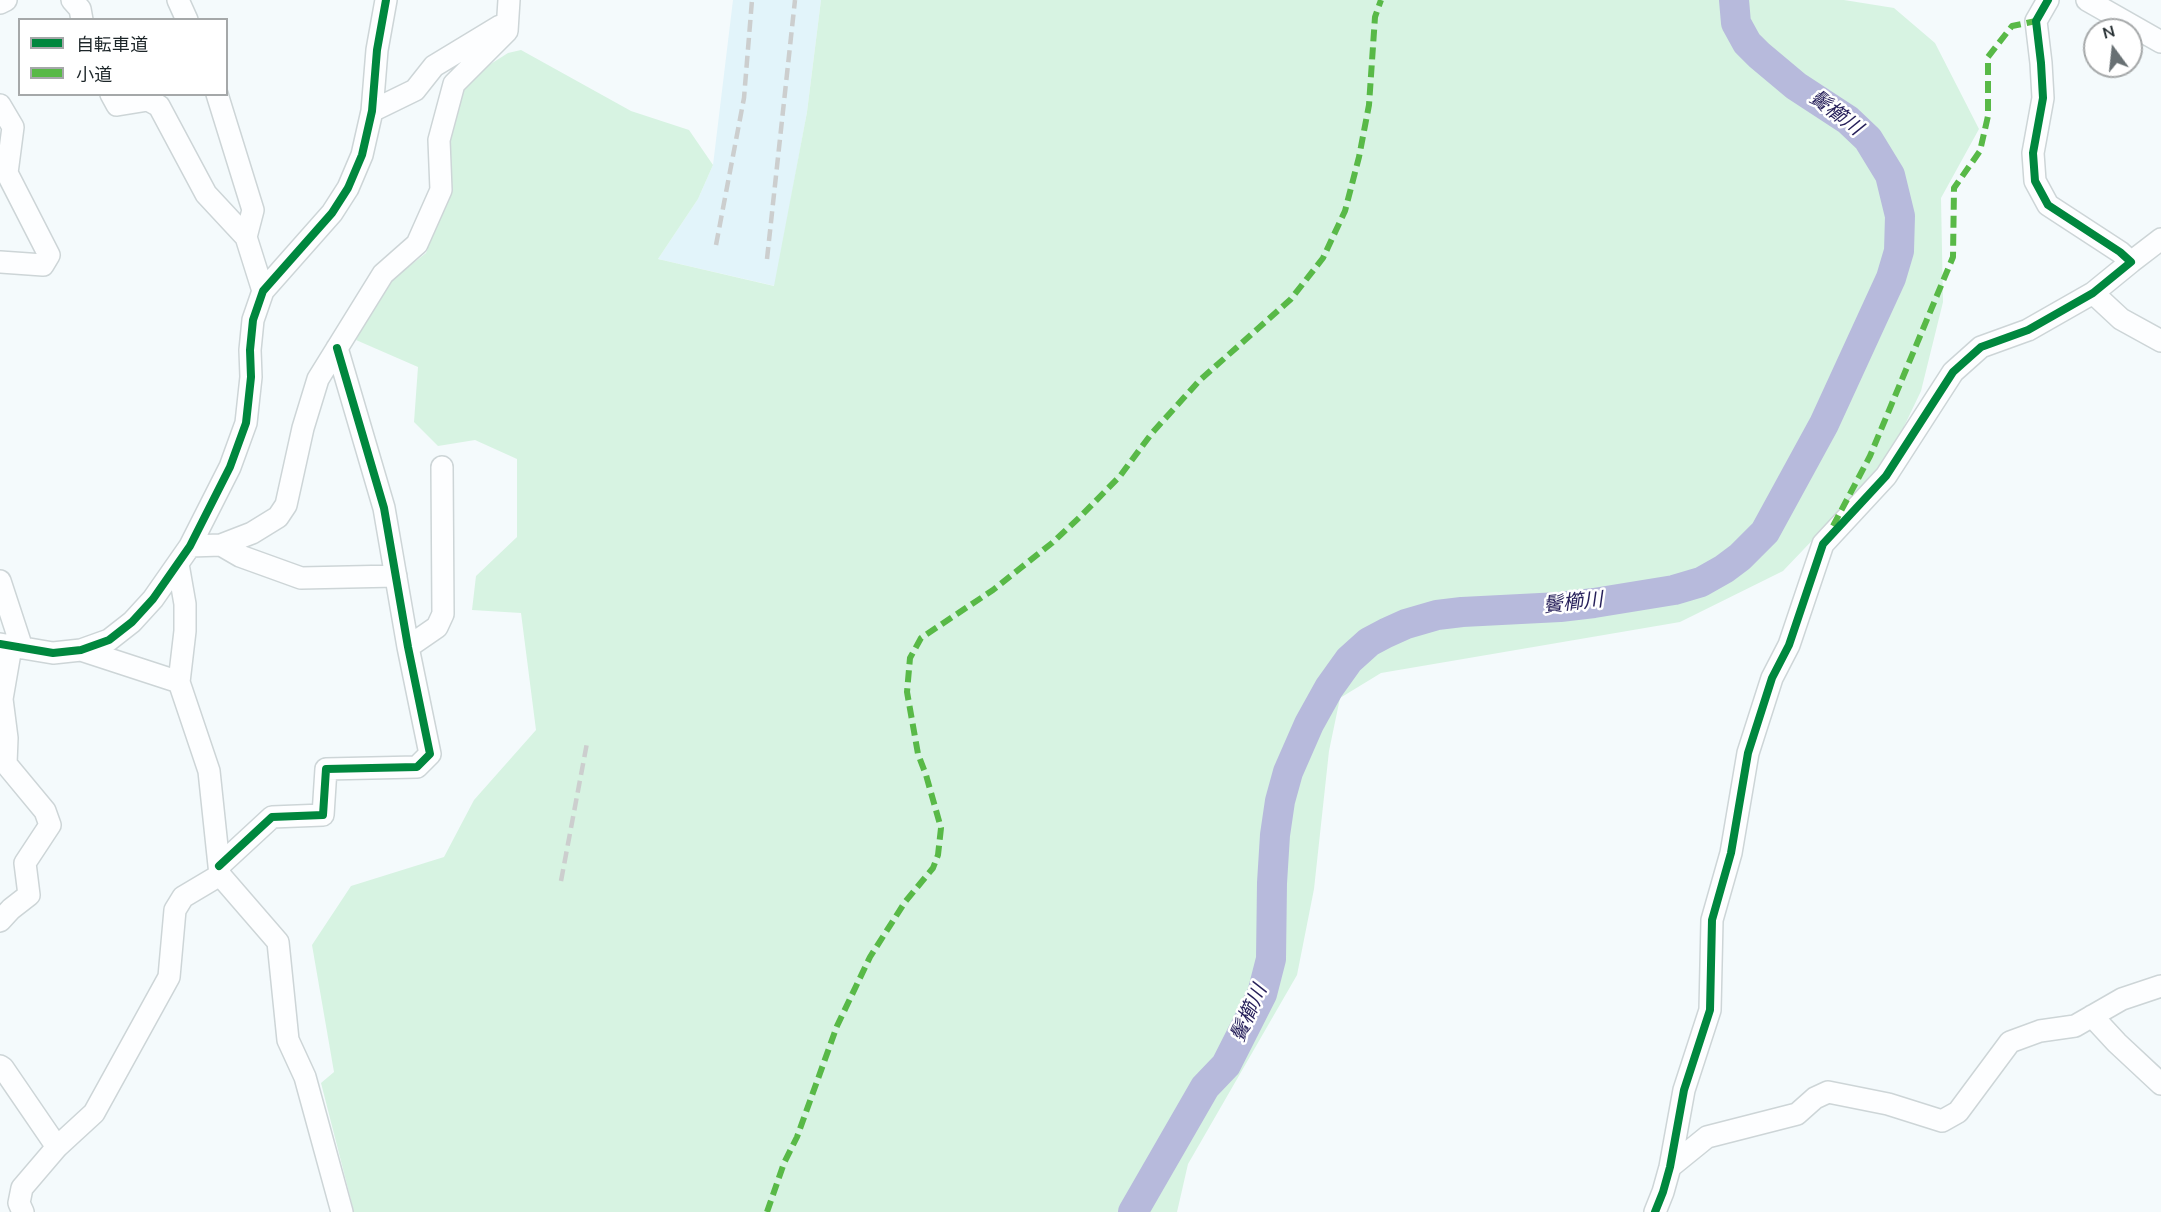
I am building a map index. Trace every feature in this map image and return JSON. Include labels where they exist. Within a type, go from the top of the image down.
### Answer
[{"type":"street","points":[[0,3],[6,0]]},
{"type":"street","points":[[72,0],[80,9],[82,18]]},
{"type":"street","points":[[178,0],[186,18]]},
{"type":"street","points":[[11,646],[53,653],[81,650],[109,640],[132,622],[153,599],[190,546],[230,467],[246,423],[251,377],[250,350],[253,320],[263,291],[332,213],[348,188],[362,155],[372,111],[377,50],[386,0]]},
{"type":"street","points":[[190,546],[221,544],[252,533],[278,517],[286,505],[303,428],[318,379],[383,274],[417,244],[441,190],[439,140],[454,84],[507,31],[508,0]]},
{"type":"street","points":[[2048,0],[2036,21],[2042,63],[2043,98],[2033,153],[2035,181],[2048,205],[2120,252],[2131,262]]},
{"type":"street","points":[[2087,0],[2161,42]]},
{"type":"street","points":[[372,111],[415,90],[434,66],[507,22]]},
{"type":"street","points":[[112,96],[117,105],[147,100],[159,106],[206,194],[246,237],[263,291]]},
{"type":"street","points":[[218,96],[252,210],[246,237]]},
{"type":"street","points":[[0,105],[13,127],[7,173],[50,255],[43,265],[0,262]]},
{"type":"street","points":[[1655,1212],[1670,1167],[1684,1089],[1710,1010],[1712,920],[1731,853],[1748,753],[1772,678],[1789,645],[1823,544],[1886,476],[1953,372],[1981,347],[2028,330],[2093,293],[2161,239]]},
{"type":"street","points":[[2093,293],[2121,319],[2161,341]]},
{"type":"street","points":[[23,1212],[19,1203],[22,1188],[57,1147],[94,1113],[169,977],[175,910],[183,897],[219,871],[272,817],[323,815],[326,769],[417,767],[430,754],[408,647],[384,508],[337,348]]},
{"type":"street","points":[[408,647],[437,627],[443,614],[442,467]]},
{"type":"street","points":[[221,544],[240,556],[301,578],[396,576]]},
{"type":"street","points":[[178,564],[185,604],[180,682],[210,771],[219,871],[278,942],[288,1040],[305,1077],[342,1212]]},
{"type":"street","points":[[0,581],[11,646],[2,699],[7,738],[6,764],[45,811],[50,825],[25,863],[29,895],[0,921]]},
{"type":"street","points":[[81,650],[180,682]]},
{"type":"street","points":[[1670,1167],[1707,1137],[1797,1114],[1815,1098],[1828,1092],[1888,1104],[1942,1120],[1958,1112],[2010,1042],[2040,1031],[2075,1026],[2122,999],[2161,986]]},
{"type":"street","points":[[2092,1016],[2161,1084]]},
{"type":"street","points":[[0,1066],[57,1147]]},
{"type":"shaded area","points":[[733,0],[821,0],[807,112],[775,286],[658,259],[698,199],[713,165]]},
{"type":"green space","points":[[821,0],[1844,0],[1894,8],[1935,43],[1979,129],[1941,198],[1943,302],[1921,391],[1887,462],[1783,571],[1680,622],[1381,673],[1340,698],[1329,751],[1314,889],[1297,975],[1188,1164],[1177,1212],[354,1212],[321,1083],[334,1072],[312,945],[351,886],[444,857],[474,800],[536,730],[521,613],[472,610],[476,576],[517,537],[517,459],[475,440],[438,446],[414,422],[418,367],[356,340],[383,287],[426,253],[452,180],[444,140],[467,79],[508,53],[521,50],[631,111],[689,130],[713,165],[698,199],[658,259],[774,286],[807,112]]},
{"type":"waterway","name":"鬢櫛川","points":[[1133,1212],[1205,1087],[1226,1065],[1262,994],[1271,959],[1272,883],[1280,801],[1288,772],[1309,724],[1329,688],[1349,660],[1369,642],[1386,633],[1406,624],[1437,615],[1594,603],[1674,590],[1701,582],[1740,557],[1765,532],[1824,424],[1891,278],[1899,251],[1900,216],[1890,175],[1868,139],[1848,120],[1796,86],[1747,43],[1736,23],[1734,0]]},
{"type":"railway","points":[[716,245],[744,98],[752,0]]},
{"type":"railway","points":[[767,259],[795,0]]},
{"type":"railway","points":[[561,881],[587,743]]},
{"type":"marked path","points":[[767,1212],[837,1026],[870,957],[905,902],[933,868],[938,855],[941,828],[918,754],[907,692],[910,658],[921,638],[993,590],[1052,543],[1081,516],[1120,476],[1152,433],[1199,381],[1291,299],[1323,258],[1345,211],[1359,157],[1369,105],[1375,17],[1381,0]]},
{"type":"marked path","points":[[1833,526],[1870,456],[1953,257],[1954,188],[1980,151],[1988,116],[1988,57],[2012,26],[2036,21]]},
{"type":"cycle path","points":[[0,644],[53,653],[81,650],[109,640],[132,622],[153,599],[190,546],[230,467],[246,423],[251,377],[250,350],[253,320],[263,291],[332,213],[348,188],[362,155],[372,111],[377,50],[386,0]]},
{"type":"cycle path","points":[[1655,1212],[1670,1167],[1684,1090],[1710,1010],[1712,920],[1731,853],[1748,753],[1772,678],[1789,645],[1823,544],[1886,476],[1953,372],[1981,347],[2028,330],[2093,293],[2131,262],[2120,252],[2048,205],[2035,181],[2033,153],[2043,98],[2036,21],[2048,0]]},
{"type":"cycle path","points":[[219,866],[272,817],[323,815],[326,769],[417,767],[430,754],[408,647],[384,508],[337,348]]}]
